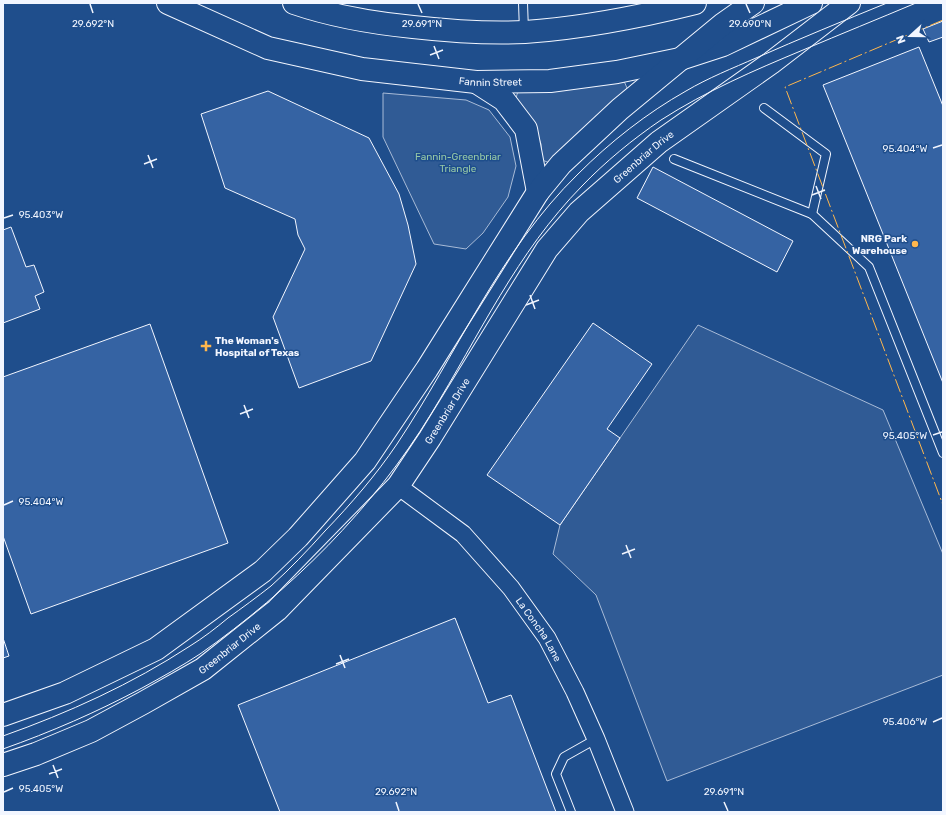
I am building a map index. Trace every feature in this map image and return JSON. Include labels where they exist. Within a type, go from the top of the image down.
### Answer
[{"type":"main road","name":"Fannin Street","points":[[168,3],[268,48],[362,70],[476,82],[550,81],[617,72],[680,59],[723,45],[811,3]]},
{"type":"main road","points":[[294,3],[372,22],[453,31],[524,32],[598,24],[655,13],[695,3]]},
{"type":"main road","points":[[3,715],[65,693],[156,648],[263,571],[298,537],[365,461],[427,369],[538,192],[561,164],[620,109],[723,24],[753,3]]},
{"type":"main road","name":"Greenbriar Drive","points":[[3,765],[36,754],[91,731],[143,703],[203,669],[277,610],[398,486],[430,438],[547,249],[579,212],[660,142],[771,63],[849,3]]},
{"type":"main road","points":[[476,82],[504,100],[526,129],[538,192]]},
{"type":"street","name":"La Concha Lane","points":[[398,486],[463,534],[511,588],[547,638],[575,692],[596,739],[625,812]]},
{"type":"lane","points":[[523,3],[524,32]]},
{"type":"lane","points":[[764,108],[826,154],[812,214]]},
{"type":"lane","points":[[674,160],[812,214],[869,267],[943,453]]},
{"type":"lane","points":[[571,812],[556,774],[564,757],[596,739]]},
{"type":"shaded area","points":[[624,81],[627,88],[550,163],[542,160],[541,144],[535,128],[516,98],[518,91]]},
{"type":"shaded area","name":"Fannin-Greenbriar Triangle","points":[[383,93],[466,100],[489,110],[510,137],[516,166],[508,197],[483,233],[466,249],[434,244],[383,137]]},
{"type":"shaded area","points":[[698,325],[883,410],[943,554],[943,675],[667,781],[596,595],[553,554],[560,525]]},
{"type":"building","points":[[943,21],[943,37],[929,42],[923,29]]},
{"type":"building","name":"NRG Park Warehouse","points":[[919,47],[943,106],[943,383],[823,85]]},
{"type":"building","points":[[268,91],[369,138],[399,194],[408,225],[416,264],[371,361],[299,388],[273,317],[305,249],[298,235],[295,219],[225,188],[201,114]]},
{"type":"building","points":[[653,167],[793,241],[777,272],[637,198]]},
{"type":"building","points":[[11,227],[26,267],[34,265],[44,292],[35,296],[40,309],[3,323],[3,230]]},
{"type":"building","points":[[593,323],[652,364],[607,429],[620,438],[560,525],[487,475]]},
{"type":"building","points":[[150,324],[228,543],[31,614],[3,536],[3,377]]},
{"type":"building","points":[[455,618],[488,703],[511,695],[556,812],[280,812],[238,705]]},
{"type":"building","points":[[3,638],[9,656],[3,658]]},
{"type":"tram line","points":[[3,736],[51,718],[99,697],[168,660],[205,636],[271,586],[285,573],[354,500],[389,456],[419,410],[480,304],[525,236],[550,204],[578,174],[616,139],[643,118],[703,82],[788,44],[887,3]]},
{"type":"tram line","points":[[3,749],[56,729],[125,697],[200,654],[266,603],[328,546],[383,483],[408,449],[449,385],[500,296],[538,238],[582,186],[620,151],[661,120],[713,90],[767,65],[916,3]]},
{"type":"power","points":[[943,20],[785,87],[943,505]]},
{"type":"place","name":"NRG Park Warehouse","points":[[915,244]]},
{"type":"place","name":"The Woman's Hospital of Texas","points":[[206,346]]}]
